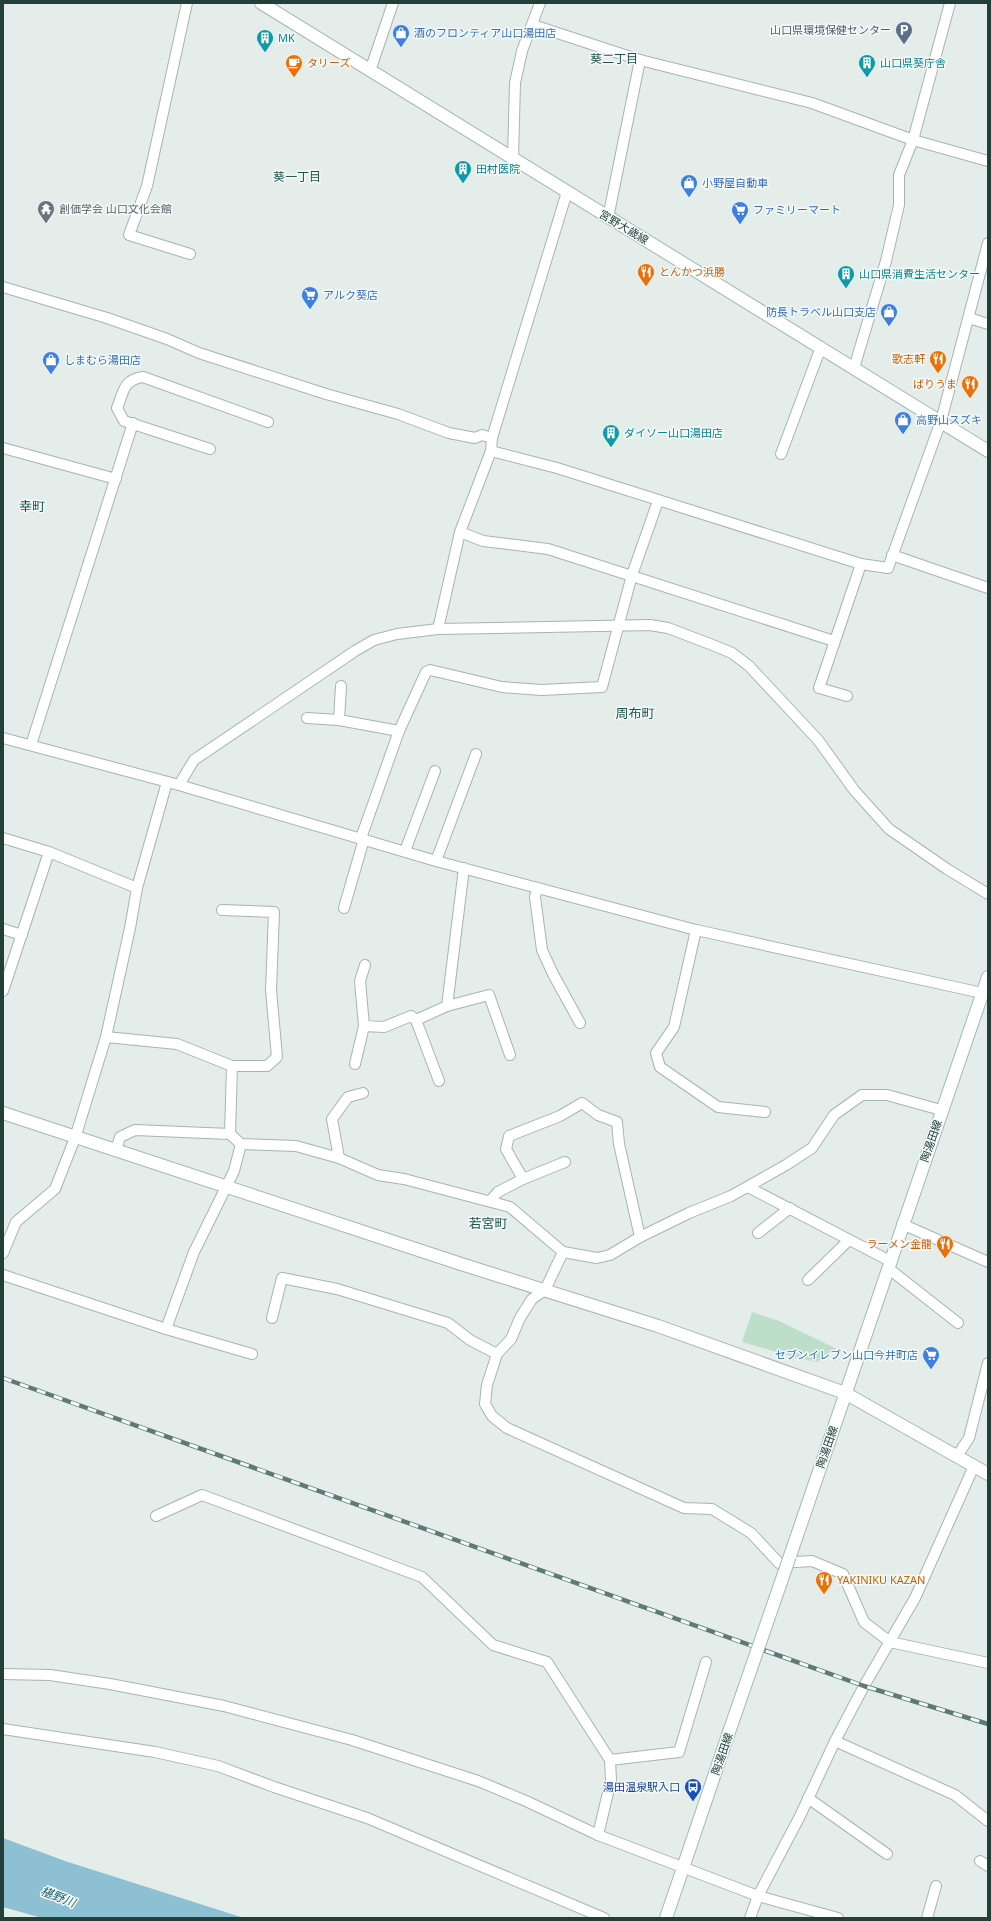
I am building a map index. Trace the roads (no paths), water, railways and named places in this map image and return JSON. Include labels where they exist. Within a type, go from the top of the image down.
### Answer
[{"type":"main road","name":"宮野大歳線","points":[[261,3],[988,451]]},
{"type":"main road","name":"陶湯田線","points":[[666,1918],[941,1110],[985,993],[988,977]]},
{"type":"main road","points":[[3,1113],[75,1138],[658,1326],[845,1393],[988,1474]]},
{"type":"street","points":[[187,3],[147,186],[129,235],[190,254]]},
{"type":"street","points":[[370,71],[393,3]]},
{"type":"street","points":[[513,158],[515,83],[522,51],[540,3]]},
{"type":"street","points":[[854,368],[886,261],[899,205],[899,174],[913,140],[950,3]]},
{"type":"street","points":[[533,24],[640,60],[812,103],[913,140],[988,161]]},
{"type":"street","points":[[608,218],[640,60]]},
{"type":"street","points":[[438,628],[460,532],[491,451],[492,438],[567,192]]},
{"type":"street","points":[[491,451],[557,468],[861,564],[888,568],[941,421],[988,242]]},
{"type":"street","points":[[3,287],[107,318],[167,339],[199,353],[326,394],[398,414],[449,433],[475,438],[482,435],[492,438]]},
{"type":"street","points":[[969,318],[988,324]]},
{"type":"street","points":[[780,454],[821,347]]},
{"type":"street","points":[[210,449],[124,421],[118,408],[126,385],[132,379],[143,377],[268,422]]},
{"type":"street","points":[[32,745],[133,423]]},
{"type":"street","points":[[3,448],[116,480]]},
{"type":"street","points":[[344,908],[362,839],[399,731],[426,672],[430,670],[502,687],[541,690],[602,687],[632,575],[658,501]]},
{"type":"street","points":[[460,532],[483,540],[548,550],[632,575],[834,640]]},
{"type":"street","points":[[892,555],[988,588]]},
{"type":"street","points":[[847,696],[819,688],[861,564]]},
{"type":"street","points":[[179,785],[194,760],[355,651],[374,640],[397,634],[438,628],[650,625],[668,628],[732,654],[743,662],[818,740],[854,790],[888,829],[947,869],[988,894]]},
{"type":"street","points":[[340,720],[341,686]]},
{"type":"street","points":[[307,718],[340,720],[399,731]]},
{"type":"street","points":[[3,738],[179,785],[464,868],[696,930],[985,993]]},
{"type":"street","points":[[436,860],[476,754]]},
{"type":"street","points":[[405,851],[435,771]]},
{"type":"street","points":[[4,1247],[16,1222],[55,1189],[75,1138],[106,1037],[130,928],[137,888],[167,782]]},
{"type":"street","points":[[3,838],[49,852],[137,888]]},
{"type":"street","points":[[3,991],[49,852]]},
{"type":"street","points":[[447,1006],[464,868]]},
{"type":"street","points":[[537,888],[535,897],[542,950],[553,974],[580,1023]]},
{"type":"street","points":[[106,1037],[177,1044],[232,1066],[267,1066],[277,1057],[271,990],[274,912],[222,910]]},
{"type":"street","points":[[3,929],[22,935]]},
{"type":"street","points":[[696,930],[674,1027],[656,1053],[660,1067],[718,1107],[765,1112]]},
{"type":"street","points":[[354,1064],[364,1026],[360,981],[365,965]]},
{"type":"street","points":[[416,1020],[447,1006],[489,995],[510,1055]]},
{"type":"street","points":[[364,1026],[384,1027],[411,1016],[416,1020],[439,1081]]},
{"type":"street","points":[[230,1134],[232,1066]]},
{"type":"street","points":[[339,1158],[332,1119],[348,1097],[363,1093]]},
{"type":"street","points":[[116,1150],[120,1137],[135,1130],[230,1134],[241,1144],[296,1146],[339,1158],[378,1175],[404,1179],[510,1207],[562,1252],[598,1258],[610,1255],[640,1237],[689,1213],[732,1196],[812,1148],[834,1115],[862,1095],[887,1095],[941,1110]]},
{"type":"street","points":[[524,1179],[506,1149],[509,1136],[560,1116],[582,1103],[598,1115],[617,1122],[619,1144],[640,1237]]},
{"type":"street","points":[[166,1329],[194,1252],[234,1170],[241,1144]]},
{"type":"street","points":[[490,1201],[498,1192],[524,1179],[565,1162]]},
{"type":"street","points":[[748,1187],[849,1240],[889,1264],[958,1323]]},
{"type":"street","points":[[758,1233],[790,1208]]},
{"type":"street","points":[[902,1224],[988,1262]]},
{"type":"street","points":[[808,1280],[849,1240]]},
{"type":"street","points":[[562,1252],[545,1290],[532,1299],[520,1318],[511,1339],[497,1354],[486,1385],[485,1404],[492,1416],[507,1428],[684,1508],[712,1509],[751,1533],[779,1563],[812,1561],[843,1574],[864,1622],[890,1642],[988,1663]]},
{"type":"street","points":[[3,1275],[166,1329],[252,1354]]},
{"type":"street","points":[[272,1318],[282,1278],[336,1289],[448,1323],[470,1340],[497,1354]]},
{"type":"street","points":[[957,1456],[969,1438],[988,1363]]},
{"type":"street","points":[[750,1918],[758,1896],[835,1741],[915,1598],[974,1466]]},
{"type":"street","points":[[156,1516],[202,1495],[422,1577],[493,1645],[548,1662],[610,1760],[611,1780],[598,1835]]},
{"type":"street","points":[[610,1760],[679,1752],[706,1662]]},
{"type":"street","points":[[3,1674],[50,1675],[110,1684],[224,1706],[352,1740],[478,1781],[526,1801],[598,1835],[758,1896],[838,1918]]},
{"type":"street","points":[[3,1730],[155,1752],[218,1766],[274,1787],[367,1818],[604,1918]]},
{"type":"street","points":[[835,1741],[955,1795],[988,1821]]},
{"type":"street","points":[[808,1798],[887,1854]]},
{"type":"street","points":[[927,1918],[936,1886]]},
{"type":"water","name":"椹野川","points":[[3,1838],[65,1861],[244,1918],[42,1918],[3,1907]]},
{"type":"railway","points":[[3,1378],[864,1686],[988,1724]]},
{"type":"place","name":"山口県環境保健センター","points":[[904,45]]},
{"type":"place","name":"酒のフロンティア山口湯田店","points":[[401,48]]},
{"type":"place","name":"MK","points":[[265,53]]},
{"type":"place","name":"タリーズ","points":[[294,78]]},
{"type":"place","name":"山口県葵庁舎","points":[[867,78]]},
{"type":"place","name":"田村医院","points":[[463,184]]},
{"type":"place","name":"小野屋自動車","points":[[689,198]]},
{"type":"place","name":"創価学会 山口文化会館","points":[[46,224]]},
{"type":"place","name":"ファミリーマート","points":[[740,225]]},
{"type":"place","name":"とんかつ浜勝","points":[[646,287]]},
{"type":"place","name":"山口県消費生活センター","points":[[846,289]]},
{"type":"place","name":"アルク葵店","points":[[310,310]]},
{"type":"place","name":"防長トラベル山口支店","points":[[889,327]]},
{"type":"place","name":"歌志軒","points":[[938,374]]},
{"type":"place","name":"しまむら湯田店","points":[[51,375]]},
{"type":"place","name":"ばりうま","points":[[970,399]]},
{"type":"place","name":"高野山スズキ","points":[[903,435]]},
{"type":"place","name":"ダイソー山口湯田店","points":[[611,448]]},
{"type":"place","name":"ラーメン金龍","points":[[945,1259]]},
{"type":"place","name":"セブンイレブン山口今井町店","points":[[931,1370]]},
{"type":"place","name":"YAKINIKU KAZAN","points":[[824,1595]]},
{"type":"place","name":"湯田温泉駅入口","points":[[693,1802]]},
{"type":"district","name":"葵二丁目","points":[[614,59]]},
{"type":"district","name":"葵一丁目","points":[[297,177]]},
{"type":"district","name":"幸町","points":[[32,506]]},
{"type":"district","name":"周布町","points":[[635,713]]},
{"type":"district","name":"若宮町","points":[[488,1223]]}]
